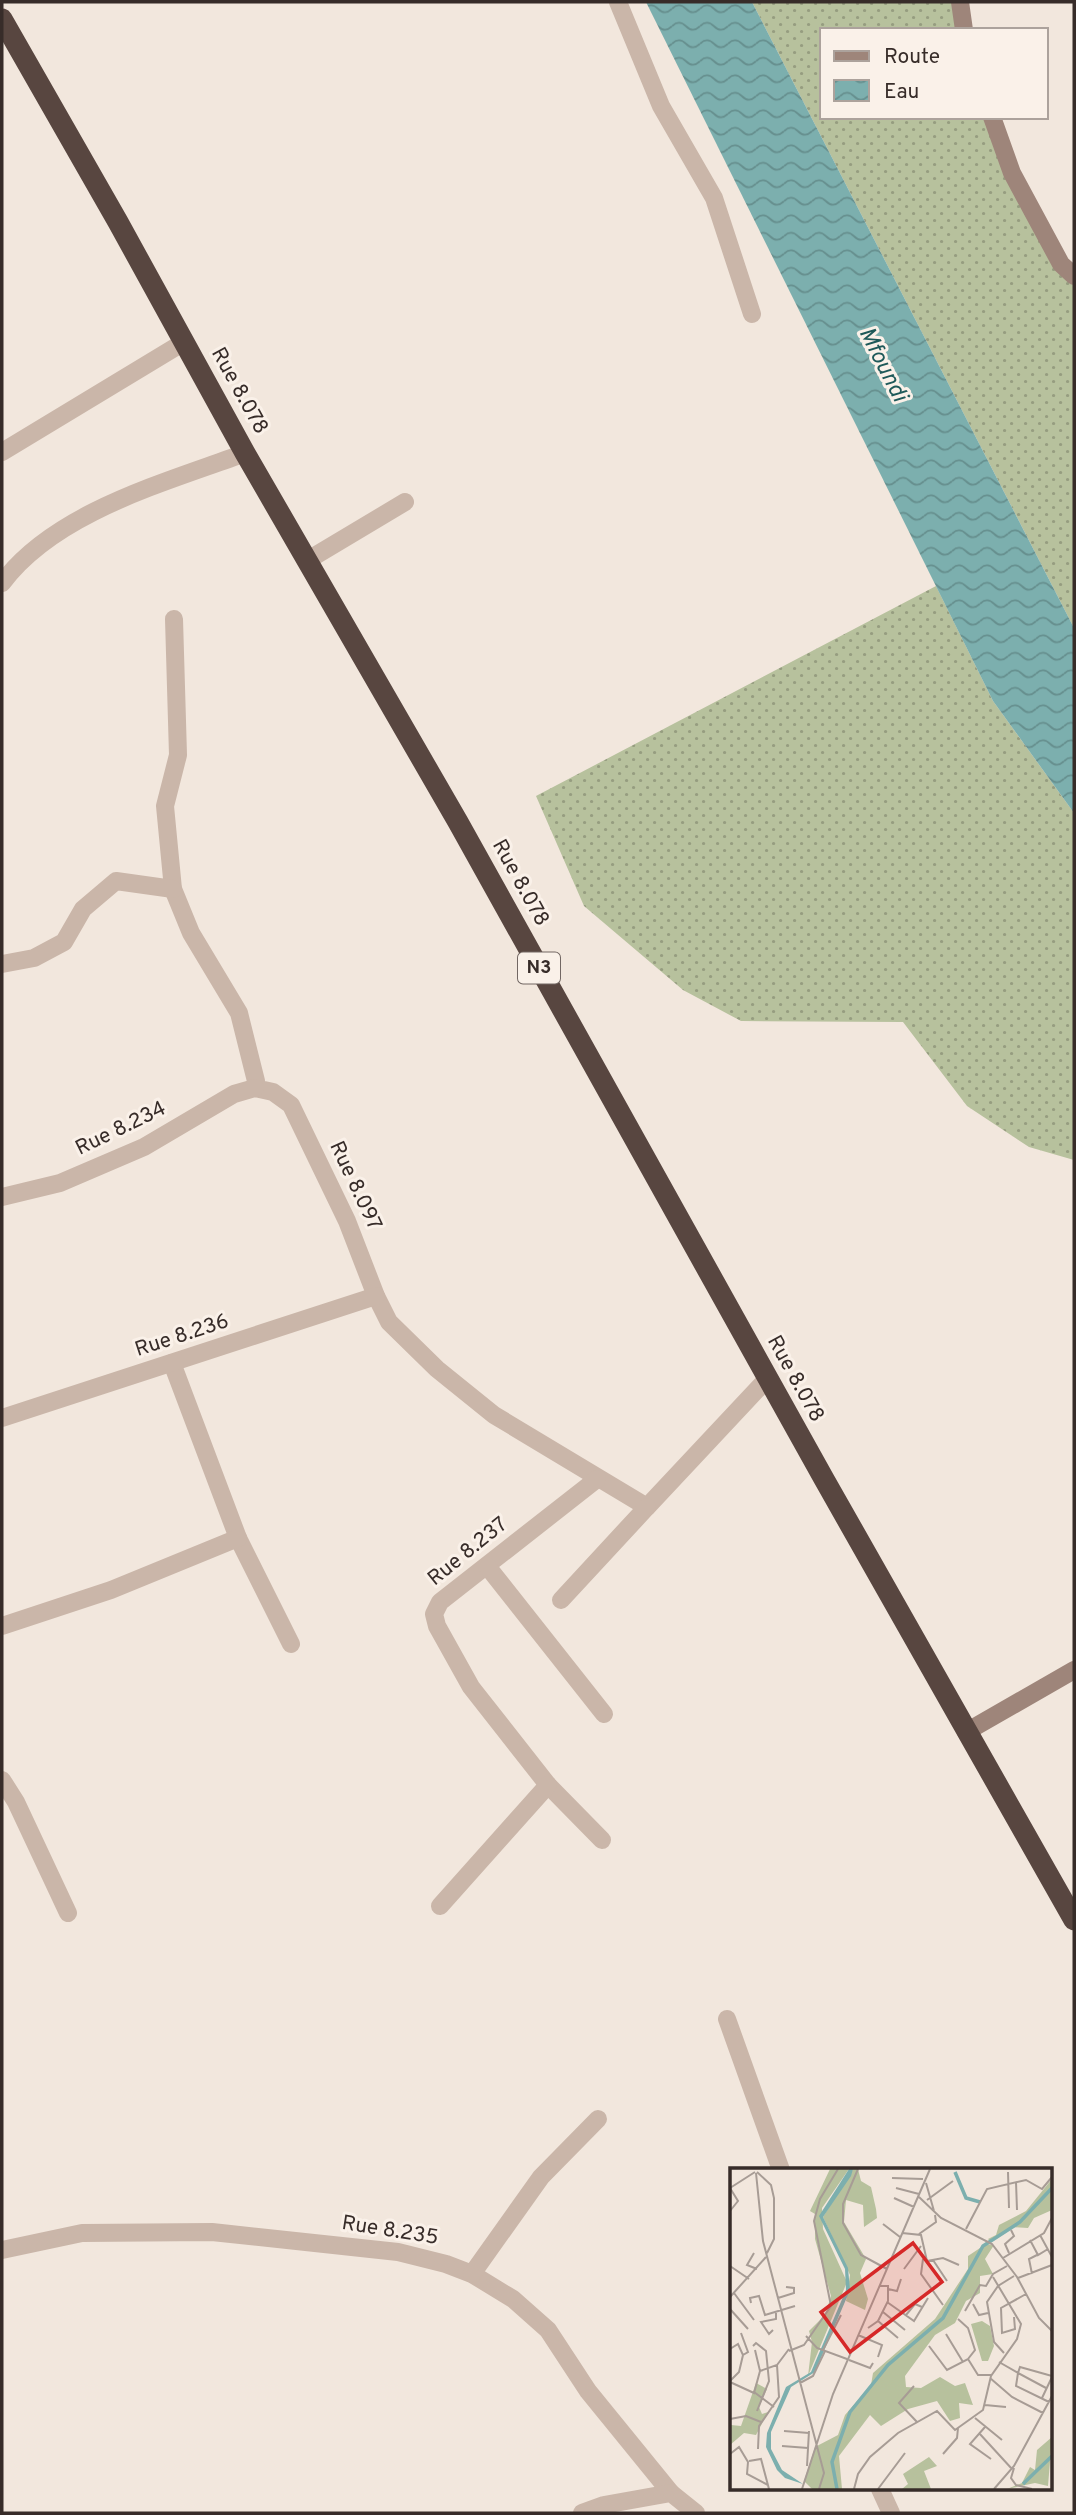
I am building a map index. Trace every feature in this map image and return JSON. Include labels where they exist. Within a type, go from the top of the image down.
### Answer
[{"type":"highway","name":"Rue 8.078","points":[[2,19],[245,453],[458,822],[767,1379],[1074,1920]]},
{"type":"main road","points":[[960,2],[964,28]]},
{"type":"main road","points":[[993,119],[1012,173],[1061,264],[1074,276]]},
{"type":"main road","points":[[966,1732],[1074,1670]]},
{"type":"street","points":[[618,2],[661,106],[714,198],[752,314]]},
{"type":"street","points":[[2,452],[184,342]]},
{"type":"street","points":[[2,583],[29,553],[88,515],[159,484],[245,453]]},
{"type":"street","points":[[308,560],[405,502]]},
{"type":"street","points":[[174,619],[178,755],[165,806],[173,889],[191,933],[239,1013],[256,1081],[255,1088]]},
{"type":"street","points":[[2,964],[34,958],[64,942],[83,909],[116,881],[173,889]]},
{"type":"street","name":"Rue 8.234","points":[[2,1197],[60,1183],[144,1147],[233,1094],[255,1088]]},
{"type":"street","name":"Rue 8.097","points":[[255,1088],[273,1092],[291,1105],[348,1221],[376,1296],[389,1322],[447,1377],[494,1415],[647,1507]]},
{"type":"street","name":"Rue 8.236","points":[[2,1418],[376,1296]]},
{"type":"street","points":[[172,1363],[238,1538],[292,1644]]},
{"type":"street","points":[[561,1600],[767,1379]]},
{"type":"street","name":"Rue 8.237","points":[[597,1479],[440,1601],[434,1614],[437,1626],[471,1687],[548,1785],[602,1840]]},
{"type":"street","points":[[2,1626],[111,1590],[238,1538]]},
{"type":"street","points":[[487,1566],[604,1714]]},
{"type":"street","points":[[2,1780],[16,1802],[68,1913]]},
{"type":"street","points":[[440,1906],[548,1785]]},
{"type":"street","points":[[727,2019],[780,2168]]},
{"type":"street","points":[[472,2274],[541,2177],[598,2119]]},
{"type":"street","name":"Rue 8.235","points":[[2,2250],[82,2234],[212,2232],[398,2252],[446,2264],[472,2274],[513,2299],[548,2330],[588,2391],[671,2493],[696,2513]]},
{"type":"street","points":[[880,2490],[891,2513]]},
{"type":"street","points":[[582,2513],[604,2505],[671,2493]]},
{"type":"green space","points":[[752,2],[960,2],[964,28],[820,28],[820,119],[993,119],[1074,276],[1074,628]]},
{"type":"green space","points":[[936,586],[993,701],[1074,813],[1074,1160],[1029,1147],[967,1106],[903,1022],[741,1021],[683,990],[584,906],[536,796]]},
{"type":"water","name":"Mfoundi","points":[[646,2],[752,2],[1074,628],[1074,813],[993,701]]}]
